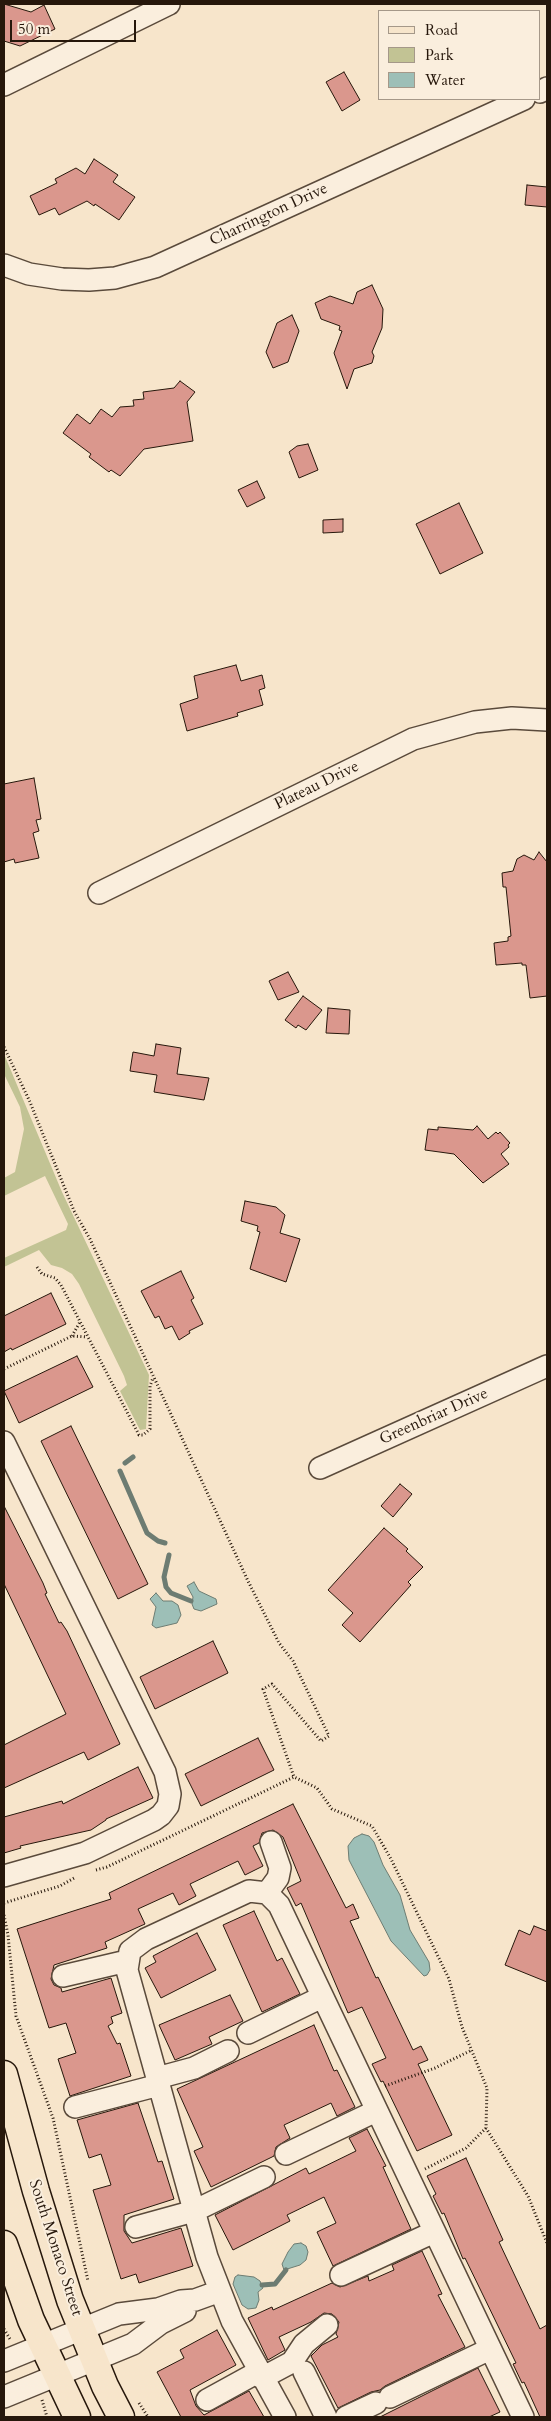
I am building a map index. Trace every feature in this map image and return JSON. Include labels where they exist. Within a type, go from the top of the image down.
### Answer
[{"type":"main road","name":"South Monaco Street","points":[[4,2074],[36,2191],[81,2329],[94,2360],[130,2409]]},
{"type":"main road","points":[[4,2244],[42,2346],[76,2417]]},
{"type":"street","points":[[4,85],[169,4]]},
{"type":"street","name":"Charrington Drive","points":[[4,265],[29,274],[80,280],[116,278],[155,267],[522,100]]},
{"type":"street","name":"Plateau Drive","points":[[99,894],[413,739],[475,722],[512,718],[547,720]]},
{"type":"street","name":"Greenbriar Drive","points":[[320,1468],[547,1366]]},
{"type":"street","points":[[4,1442],[165,1772],[170,1794],[165,1812],[154,1820],[85,1853],[4,1876]]},
{"type":"street","points":[[267,1893],[278,1878],[280,1868],[270,1842]]},
{"type":"street","points":[[285,2417],[260,2375],[220,2291],[194,2211],[127,1970],[130,1951],[146,1939],[249,1891],[267,1893],[279,1905],[523,2417]]},
{"type":"street","points":[[64,1976],[127,1961]]},
{"type":"street","points":[[248,2033],[322,1997]]},
{"type":"street","points":[[74,2107],[194,2068],[228,2051]]},
{"type":"street","points":[[286,2154],[372,2102]]},
{"type":"street","points":[[136,2227],[194,2211],[264,2177]]},
{"type":"street","points":[[341,2276],[434,2232]]},
{"type":"street","points":[[4,2362],[119,2314],[146,2311],[181,2301],[195,2300],[220,2291]]},
{"type":"street","points":[[4,2397],[140,2340],[161,2323],[185,2311],[195,2300]]},
{"type":"street","points":[[207,2400],[294,2360],[304,2344],[327,2325]]},
{"type":"street","points":[[346,2417],[490,2349]]},
{"type":"street","points":[[304,2372],[326,2417]]},
{"type":"path","points":[[4,1047],[30,1102],[74,1211],[90,1239],[248,1581],[279,1643],[293,1661],[329,1736],[321,1741],[272,1684],[263,1689],[294,1777],[317,1788],[332,1809],[367,1822],[378,1835],[449,1979],[472,2050],[487,2088],[486,2128],[528,2196],[547,2243]]},
{"type":"path","points":[[36,1267],[42,1274],[55,1278],[61,1284],[139,1436],[143,1435],[150,1428],[150,1386],[154,1378]]},
{"type":"path","points":[[72,1336],[80,1321]]},
{"type":"path","points":[[4,1369],[72,1336],[88,1337]]},
{"type":"path","points":[[4,1915],[8,1935],[16,2016],[53,2118],[89,2285]]},
{"type":"path","points":[[372,2102],[472,2050]]},
{"type":"path","points":[[408,2178],[466,2148],[486,2128]]},
{"type":"path","points":[[130,2409],[148,2417]]},
{"type":"green space","points":[[4,1054],[62,1192],[149,1375],[146,1429],[140,1430],[120,1391],[127,1385],[124,1376],[79,1284],[72,1274],[62,1268],[51,1265],[39,1250],[4,1267],[4,1258],[66,1230],[68,1224],[45,1176],[4,1196],[4,1178],[15,1172],[24,1129],[20,1107],[4,1074]]},
{"type":"water","points":[[194,1582],[199,1591],[216,1599],[217,1604],[201,1611],[194,1609],[192,1604],[193,1597],[187,1586]]},
{"type":"water","points":[[156,1593],[163,1601],[172,1601],[178,1605],[181,1615],[177,1623],[156,1628],[152,1625],[156,1607],[150,1599]]},
{"type":"water","points":[[362,1834],[369,1836],[374,1842],[383,1865],[400,1895],[410,1930],[429,1962],[430,1970],[427,1975],[424,1976],[391,1941],[349,1860],[348,1846],[354,1838]]},
{"type":"water","points":[[301,2243],[306,2246],[308,2252],[306,2260],[300,2265],[284,2270],[282,2264],[288,2252],[294,2244]]},
{"type":"water","points":[[238,2275],[254,2277],[260,2281],[263,2288],[258,2292],[259,2300],[256,2308],[248,2309],[242,2305],[233,2284],[235,2277]]},
{"type":"building","points":[[4,4],[31,12],[44,5],[55,29],[20,46],[4,41]]},
{"type":"building","points":[[344,72],[360,100],[342,111],[326,82]]},
{"type":"building","points":[[94,159],[118,175],[113,182],[135,197],[119,220],[95,204],[94,206],[87,201],[59,215],[55,208],[39,215],[30,196],[57,183],[55,179],[76,168],[85,174]]},
{"type":"building","points":[[527,185],[547,187],[547,207],[525,205]]},
{"type":"building","points":[[372,285],[383,309],[382,328],[372,352],[374,356],[372,363],[354,369],[347,389],[334,353],[342,331],[339,330],[340,326],[321,319],[315,303],[330,296],[353,304],[357,292]]},
{"type":"building","points":[[292,315],[299,331],[288,362],[273,368],[266,352],[277,323]]},
{"type":"building","points":[[180,381],[195,392],[187,402],[193,441],[144,449],[120,476],[111,470],[109,472],[89,457],[91,454],[63,433],[77,414],[90,424],[101,409],[112,417],[120,407],[134,406],[133,400],[144,399],[143,392],[174,388]]},
{"type":"building","points":[[308,444],[318,470],[299,478],[289,452],[297,446]]},
{"type":"building","points":[[257,481],[265,498],[247,507],[238,490]]},
{"type":"building","points":[[459,503],[483,553],[440,574],[416,524]]},
{"type":"building","points":[[343,519],[343,532],[323,533],[323,520]]},
{"type":"building","points":[[236,665],[241,681],[262,675],[265,688],[259,690],[263,705],[237,713],[238,716],[187,731],[180,704],[198,698],[194,676]]},
{"type":"building","points":[[34,778],[41,819],[36,820],[39,831],[33,833],[39,858],[15,863],[14,859],[4,862],[4,784]]},
{"type":"building","points":[[539,852],[547,862],[547,996],[530,998],[526,965],[522,965],[522,963],[496,965],[494,943],[508,941],[508,937],[511,936],[506,887],[503,887],[502,873],[513,871],[517,859],[524,855],[534,860]]},
{"type":"building","points":[[288,972],[299,992],[278,1000],[269,981]]},
{"type":"building","points":[[303,996],[322,1010],[306,1030],[298,1025],[296,1028],[285,1020]]},
{"type":"building","points":[[328,1008],[350,1010],[349,1034],[326,1033]]},
{"type":"building","points":[[156,1044],[181,1048],[177,1074],[209,1078],[204,1100],[154,1092],[157,1075],[130,1071],[133,1052],[154,1056]]},
{"type":"building","points":[[477,1126],[488,1139],[496,1132],[498,1134],[500,1132],[510,1143],[509,1147],[501,1154],[509,1164],[483,1183],[454,1154],[425,1150],[428,1129],[438,1130],[438,1127],[473,1130]]},
{"type":"building","points":[[245,1201],[276,1207],[285,1215],[280,1233],[300,1239],[286,1282],[250,1269],[260,1232],[257,1231],[258,1226],[241,1221]]},
{"type":"building","points":[[181,1271],[194,1298],[191,1300],[203,1324],[189,1331],[190,1333],[179,1340],[172,1326],[165,1329],[159,1316],[155,1318],[141,1291]]},
{"type":"building","points":[[51,1293],[66,1324],[4,1352],[4,1316]]},
{"type":"building","points":[[77,1356],[93,1387],[19,1423],[4,1391]]},
{"type":"building","points":[[71,1426],[148,1584],[118,1599],[41,1441]]},
{"type":"building","points":[[400,1484],[412,1494],[393,1517],[381,1506]]},
{"type":"building","points":[[4,1506],[43,1583],[47,1593],[45,1594],[59,1623],[61,1622],[67,1631],[120,1744],[88,1760],[84,1752],[4,1788],[4,1745],[66,1714],[4,1584]]},
{"type":"building","points":[[384,1528],[408,1549],[406,1551],[423,1567],[408,1582],[411,1585],[360,1642],[342,1625],[353,1613],[328,1590]]},
{"type":"building","points":[[213,1641],[228,1673],[155,1709],[140,1677]]},
{"type":"building","points":[[258,1738],[274,1770],[201,1806],[185,1774]]},
{"type":"building","points":[[138,1767],[153,1798],[106,1819],[91,1830],[20,1846],[21,1848],[4,1853],[4,1817],[62,1801],[63,1804]]},
{"type":"building","points":[[293,1804],[346,1908],[353,1904],[359,1918],[350,1921],[376,1978],[378,1977],[413,2050],[421,2046],[428,2060],[418,2064],[452,2135],[417,2151],[383,2081],[381,2082],[372,2064],[386,2058],[362,2007],[348,2013],[301,1903],[296,1906],[287,1888],[301,1881],[283,1837],[273,1830],[262,1833],[259,1843],[253,1846],[263,1866],[245,1875],[238,1861],[190,1884],[196,1896],[179,1905],[173,1893],[138,1909],[145,1924],[105,1942],[107,1948],[54,1965],[51,1979],[54,1985],[61,1988],[62,1992],[111,1978],[122,2013],[111,2017],[113,2023],[108,2026],[117,2044],[120,2043],[131,2076],[70,2096],[58,2059],[76,2053],[66,2023],[49,2028],[17,1929],[111,1899],[109,1893]]},
{"type":"building","points":[[254,1911],[277,1961],[282,1958],[300,1994],[262,2012],[223,1925]]},
{"type":"building","points":[[534,1926],[547,1931],[547,1982],[505,1965],[519,1930],[530,1935]]},
{"type":"building","points":[[197,1933],[216,1970],[161,1998],[145,1968],[156,1962],[153,1956]]},
{"type":"building","points":[[230,1995],[243,2021],[209,2037],[212,2044],[175,2060],[159,2025]]},
{"type":"building","points":[[314,2025],[334,2071],[337,2070],[355,2107],[337,2116],[331,2103],[284,2125],[290,2138],[276,2147],[274,2156],[211,2187],[194,2151],[203,2147],[177,2089]]},
{"type":"building","points":[[138,2103],[158,2162],[162,2161],[174,2199],[124,2215],[124,2231],[132,2243],[181,2228],[193,2266],[139,2283],[136,2274],[121,2279],[93,2190],[111,2185],[101,2154],[89,2158],[77,2120]]},
{"type":"building","points":[[367,2129],[386,2166],[383,2167],[411,2229],[333,2266],[317,2232],[336,2223],[324,2197],[287,2215],[290,2221],[233,2250],[215,2215],[306,2168],[309,2174],[356,2151],[349,2138]]},
{"type":"building","points":[[466,2158],[503,2240],[499,2242],[540,2329],[547,2325],[547,2417],[540,2417],[524,2382],[522,2383],[513,2364],[516,2363],[465,2258],[463,2259],[444,2213],[442,2214],[433,2196],[436,2194],[427,2176]]},
{"type":"building","points":[[422,2251],[442,2294],[438,2295],[465,2347],[380,2390],[371,2392],[338,2408],[311,2356],[322,2345],[338,2337],[336,2334],[339,2322],[332,2314],[324,2313],[311,2322],[279,2337],[285,2350],[268,2360],[248,2318],[272,2307],[273,2310],[332,2283],[340,2287],[368,2276],[369,2281],[394,2270],[392,2265]]},
{"type":"building","points":[[217,2330],[236,2365],[190,2390],[196,2406],[204,2415],[249,2391],[264,2417],[181,2417],[157,2372],[184,2358],[180,2350]]},
{"type":"building","points":[[478,2368],[500,2412],[489,2417],[380,2417]]},
{"type":"waterway","points":[[125,1463],[133,1457]]},
{"type":"waterway","points":[[120,1471],[147,1533],[158,1541],[165,1543]]},
{"type":"waterway","points":[[169,1555],[164,1577],[166,1587],[171,1593],[191,1601]]},
{"type":"waterway","points":[[262,2285],[275,2284],[286,2270]]}]
